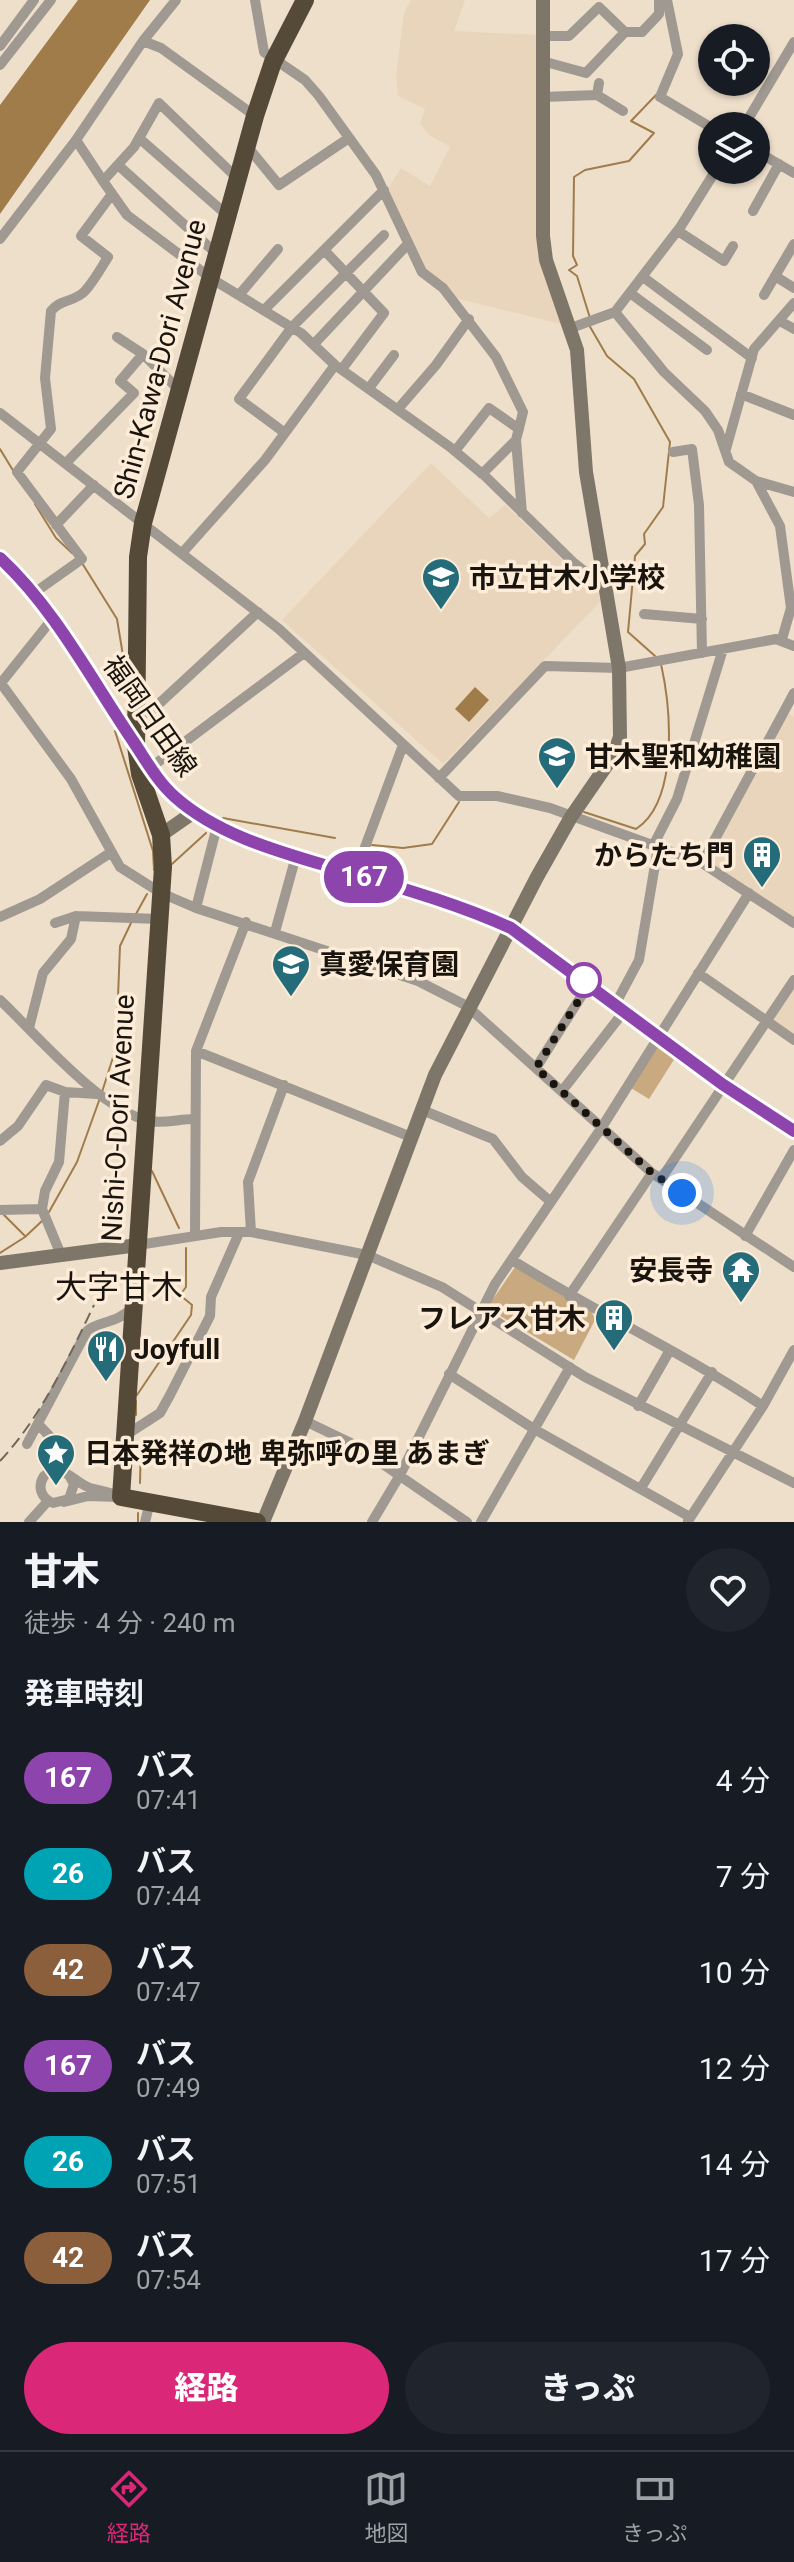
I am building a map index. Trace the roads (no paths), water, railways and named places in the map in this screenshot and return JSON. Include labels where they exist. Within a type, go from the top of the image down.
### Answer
[{"type":"highway","name":"Shin-Kawa-Dori Avenue","points":[[136,746],[137,600],[143,523],[255,116],[273,62],[305,0]]},
{"type":"highway","name":"Nishi-O-Dori Avenue","points":[[121,1497],[161,893],[161,835],[140,774],[136,746]]},
{"type":"highway","points":[[121,1497],[260,1522]]},
{"type":"street","points":[[0,46],[4,32],[34,0]]},
{"type":"street","points":[[0,65],[51,0]]},
{"type":"street","points":[[0,239],[76,140],[143,41],[176,0]]},
{"type":"street","points":[[255,0],[264,52],[273,62],[305,80],[384,190],[422,272],[443,288],[496,357],[523,412],[518,435],[522,513]]},
{"type":"street","points":[[260,1522],[305,1421],[411,1137],[467,1006],[571,817],[613,756],[620,737],[619,668],[586,472],[577,350],[546,260],[543,0]]},
{"type":"street","points":[[543,36],[569,36],[599,7],[625,32],[642,32],[659,14],[659,0]]},
{"type":"street","points":[[667,0],[678,54],[660,97],[698,120]]},
{"type":"street","points":[[542,61],[586,73],[625,32]]},
{"type":"street","points":[[143,41],[161,48],[255,116]]},
{"type":"street","points":[[752,112],[794,42]]},
{"type":"street","points":[[597,95],[599,83]]},
{"type":"street","points":[[542,97],[597,95],[623,111]]},
{"type":"street","points":[[103,181],[139,138],[159,103],[238,179]]},
{"type":"street","points":[[139,138],[228,216]]},
{"type":"street","points":[[247,146],[279,185],[349,138]]},
{"type":"street","points":[[76,140],[127,215],[212,279],[292,327],[338,367],[455,451],[605,588]]},
{"type":"street","points":[[770,159],[794,173]]},
{"type":"street","points":[[753,211],[779,164]]},
{"type":"street","points":[[118,165],[218,255]]},
{"type":"street","points":[[571,328],[615,312],[678,231],[707,184]]},
{"type":"street","points":[[264,310],[384,190]]},
{"type":"street","points":[[34,593],[78,562],[56,525],[17,472],[51,429],[45,378],[51,311],[56,303],[74,299],[85,291],[108,257],[81,236],[112,194]]},
{"type":"street","points":[[678,231],[724,261],[733,246]]},
{"type":"street","points":[[285,433],[239,399],[292,327],[384,235]]},
{"type":"street","points":[[764,295],[794,244]]},
{"type":"street","points":[[314,344],[407,245]]},
{"type":"street","points":[[239,295],[278,249]]},
{"type":"street","points":[[183,552],[384,313],[324,250]]},
{"type":"street","points":[[775,276],[794,288]]},
{"type":"street","points":[[643,277],[752,358]]},
{"type":"street","points":[[630,293],[707,350]]},
{"type":"street","points":[[726,449],[752,358],[766,333],[794,303]]},
{"type":"street","points":[[615,312],[664,372],[705,411],[726,449],[729,462],[756,481],[794,492]]},
{"type":"street","points":[[398,409],[436,365],[469,319]]},
{"type":"street","points":[[780,321],[794,329]]},
{"type":"street","points":[[117,337],[143,354],[180,391]]},
{"type":"street","points":[[66,463],[134,393],[120,381],[143,354]]},
{"type":"street","points":[[369,388],[379,366],[394,355]]},
{"type":"street","points":[[741,394],[794,415]]},
{"type":"street","points":[[455,451],[489,408],[518,435]]},
{"type":"street","points":[[0,413],[258,612],[459,796],[497,796],[571,817],[702,863],[794,923]]},
{"type":"street","points":[[482,474],[518,435]]},
{"type":"street","points":[[673,452],[692,449],[699,505],[702,653]]},
{"type":"street","points":[[756,481],[780,526],[793,606],[782,639]]},
{"type":"street","points":[[56,525],[94,485]]},
{"type":"street","name":"福岡日田線","points":[[0,558],[53,618],[150,768],[172,795],[194,812],[217,826],[296,856],[478,913],[511,928],[722,1084],[794,1131]]},
{"type":"street","points":[[137,713],[149,713],[258,612]]},
{"type":"street","points":[[644,614],[702,619]]},
{"type":"street","points":[[53,618],[0,683],[71,779],[110,853],[128,873],[161,893],[196,908],[418,981],[467,1006],[656,1176],[794,1267]]},
{"type":"street","points":[[439,778],[545,666],[619,668],[782,639],[794,646]]},
{"type":"street","points":[[562,1091],[620,1007],[639,960],[656,846],[677,799],[723,649]]},
{"type":"street","points":[[150,768],[304,653]]},
{"type":"street","points":[[702,863],[794,693]]},
{"type":"street","points":[[355,874],[403,745]]},
{"type":"street","points":[[161,835],[194,812]]},
{"type":"street","points":[[196,908],[217,826]]},
{"type":"street","points":[[0,917],[40,899],[110,853]]},
{"type":"street","points":[[275,932],[296,856]]},
{"type":"street","points":[[372,1522],[400,1475],[481,1312],[512,1260],[602,1127],[749,893]]},
{"type":"street","points":[[29,1028],[43,973],[71,939],[76,916]]},
{"type":"street","points":[[55,923],[76,916],[159,919]]},
{"type":"street","points":[[195,1235],[196,1051],[246,922]]},
{"type":"street","points":[[698,973],[794,1040]]},
{"type":"street","points":[[569,1296],[794,980]]},
{"type":"street","points":[[536,1068],[589,984]]},
{"type":"street","points":[[0,1000],[99,1096],[144,1120],[194,1119]]},
{"type":"street","points":[[196,1051],[411,1137]]},
{"type":"street","points":[[1,1139],[18,1126],[46,1085],[65,1092],[99,1096]]},
{"type":"street","points":[[251,1232],[247,1209],[248,1182],[284,1085]]},
{"type":"street","points":[[61,1255],[42,1209],[45,1191],[59,1162],[65,1092]]},
{"type":"street","points":[[422,1110],[493,1139],[522,1177],[551,1202]]},
{"type":"street","points":[[745,1236],[794,1150]]},
{"type":"street","points":[[0,1210],[42,1209]]},
{"type":"street","points":[[0,1263],[195,1235],[251,1232],[367,1255],[433,1283],[638,1406],[794,1483]]},
{"type":"street","points":[[126,1435],[160,1413],[210,1316],[211,1297],[239,1233]]},
{"type":"street","points":[[512,1260],[569,1296],[712,1372],[763,1406]]},
{"type":"street","points":[[27,1444],[87,1331],[93,1325],[118,1320],[134,1306]]},
{"type":"street","points":[[638,1406],[670,1350]]},
{"type":"street","points":[[449,1374],[534,1429],[641,1488],[688,1520],[792,1362],[794,1350]]},
{"type":"street","points":[[481,1522],[570,1367]]},
{"type":"street","points":[[641,1488],[712,1372]]},
{"type":"street","points":[[305,1421],[355,1445],[467,1522]]},
{"type":"street","points":[[39,1425],[57,1444],[74,1489],[64,1502]]},
{"type":"street","points":[[48,1501],[40,1487],[44,1476],[53,1470],[67,1473],[90,1488],[121,1497]]},
{"type":"street","points":[[48,1501],[64,1502],[88,1496],[121,1497]]},
{"type":"street","points":[[29,1522],[48,1501]]},
{"type":"street","points":[[145,1522],[150,1502]]},
{"type":"waterway","points":[[590,318],[577,276],[569,270],[577,265],[573,256],[574,177],[585,170],[629,161],[654,133],[631,121],[656,95]]},
{"type":"waterway","points":[[589,325],[607,356],[634,379],[670,442],[663,507],[644,534],[645,544],[635,556],[628,632],[655,656]]},
{"type":"waterway","points":[[0,449],[14,472]]},
{"type":"waterway","points":[[35,504],[56,538],[72,553]]},
{"type":"waterway","points":[[82,563],[117,619],[128,686]]},
{"type":"waterway","points":[[584,812],[636,829],[650,816],[659,798],[668,753],[669,729],[661,664]]},
{"type":"waterway","points":[[115,731],[153,851],[154,870]]},
{"type":"waterway","points":[[372,845],[403,848],[432,844],[459,802]]},
{"type":"waterway","points":[[223,818],[335,838]]},
{"type":"waterway","points":[[172,864],[206,833]]},
{"type":"waterway","points":[[136,914],[147,894]]},
{"type":"waterway","points":[[102,1092],[116,1048],[120,946],[131,923]]},
{"type":"waterway","points":[[49,1212],[77,1162],[100,1098]]},
{"type":"waterway","points":[[152,1171],[179,1228]]},
{"type":"waterway","points":[[4,1215],[25,1236]]},
{"type":"waterway","points":[[0,1253],[25,1237],[43,1220]]},
{"type":"waterway","points":[[137,1395],[191,1315],[192,1305],[180,1295],[186,1287],[186,1248]]},
{"type":"waterway","points":[[136,1401],[136,1415]]},
{"type":"waterway","points":[[140,1483],[141,1442]]},
{"type":"waterway","points":[[138,1513],[138,1522]]},
{"type":"railway","points":[[0,1461],[41,1407],[94,1305]]},
{"type":"place","name":"市立甘木小学校","points":[[441,611]]},
{"type":"place","name":"甘木聖和幼稚園","points":[[557,790]]},
{"type":"place","name":"からたち門","points":[[762,889]]},
{"type":"place","name":"真愛保育園","points":[[291,998]]},
{"type":"place","name":"安長寺","points":[[741,1304]]},
{"type":"place","name":"フレアス甘木","points":[[614,1352]]},
{"type":"place","name":"Joyfull","points":[[106,1383]]},
{"type":"place","name":"日本発祥の地 卑弥呼の里 あまぎ","points":[[56,1487]]},
{"type":"district","name":"大字甘木","points":[[119,1287]]}]
